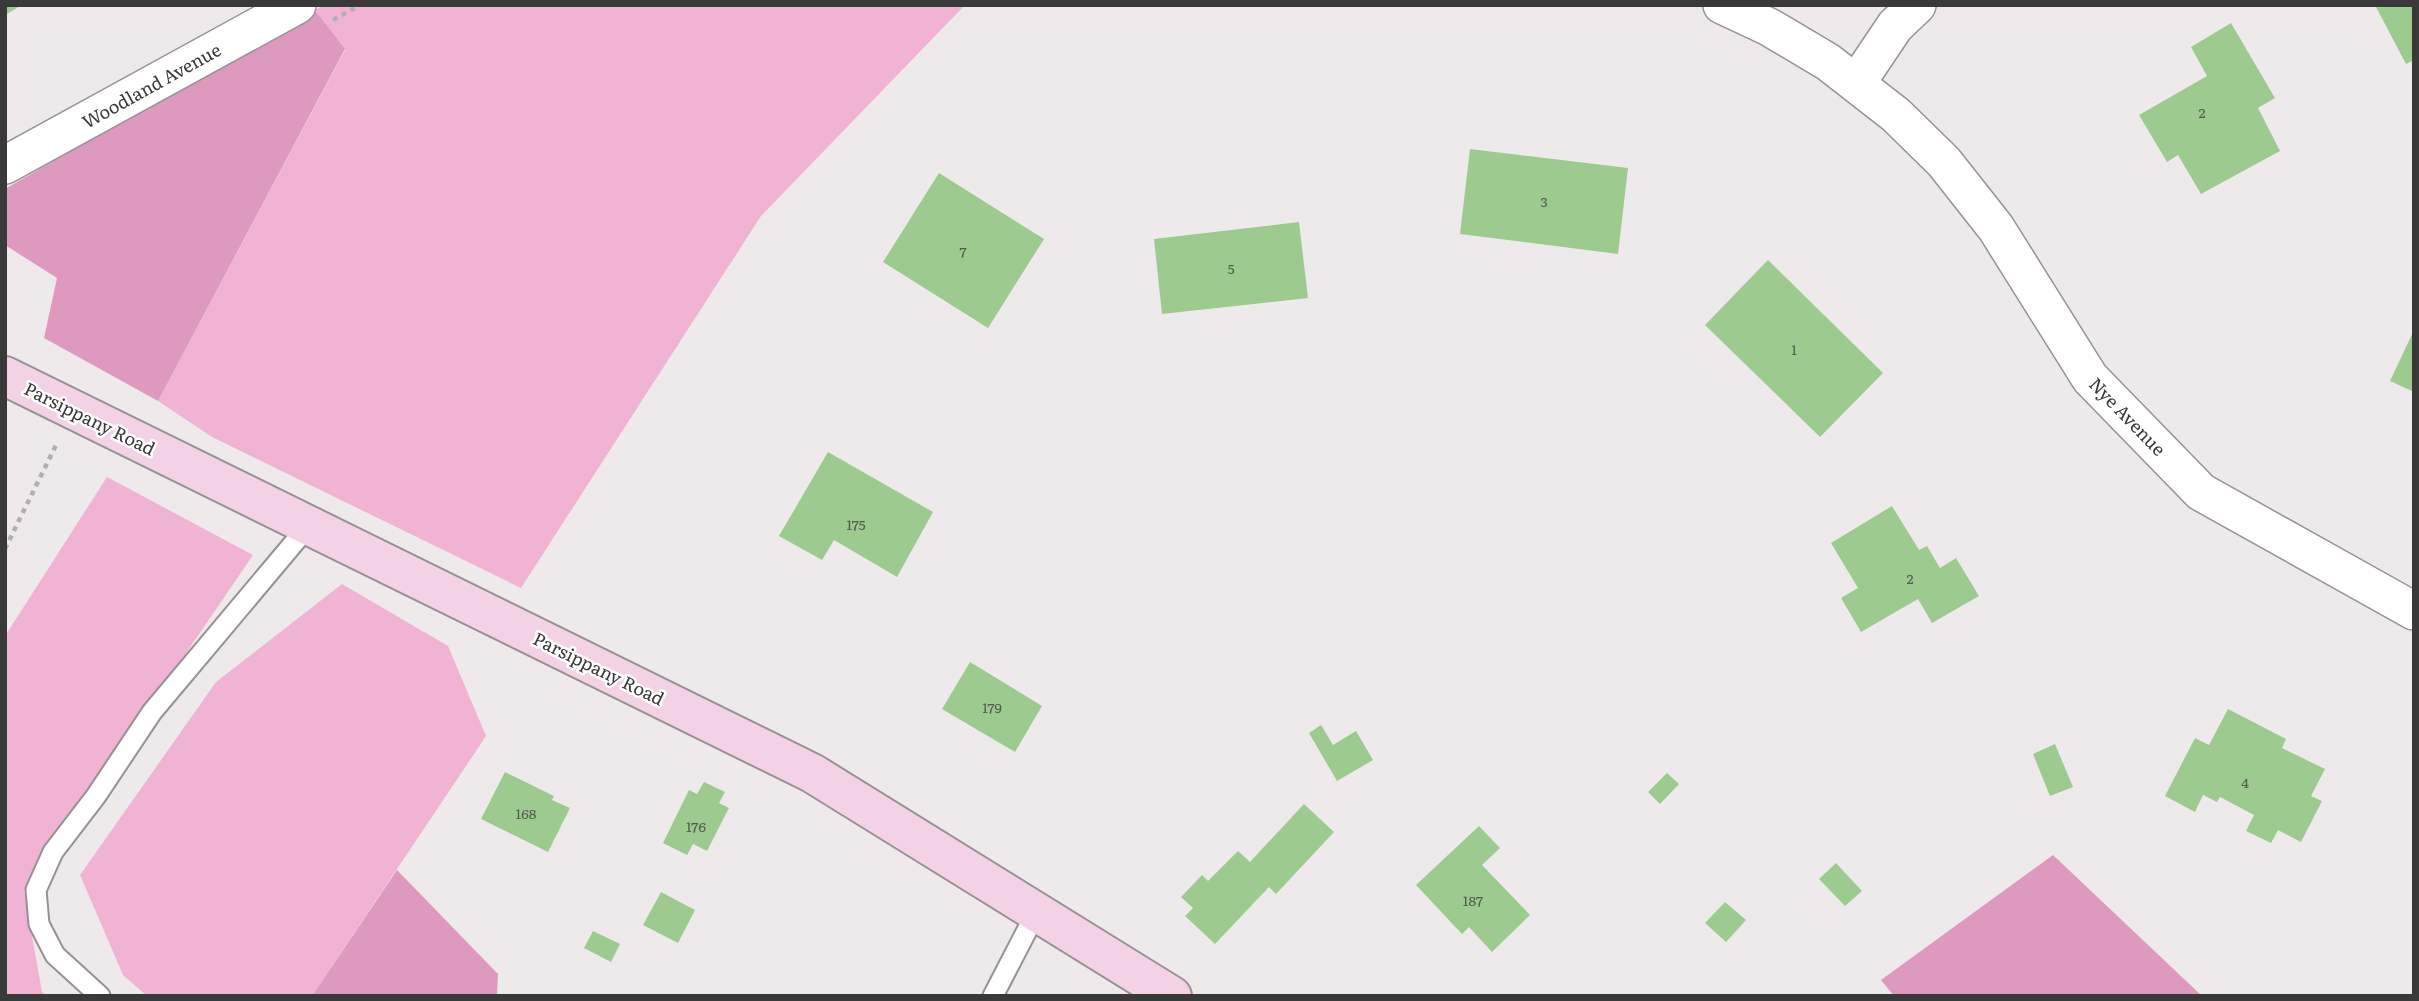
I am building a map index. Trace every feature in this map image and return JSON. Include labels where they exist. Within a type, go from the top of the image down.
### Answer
[{"type":"main road","name":"Parsippany Road","points":[[5,376],[812,773],[1172,996]]},
{"type":"street","name":"Woodland Avenue","points":[[5,165],[297,5]]},
{"type":"street","name":"Nye Avenue","points":[[1722,5],[1769,27],[1828,62],[1896,115],[1944,162],[1996,228],[2090,378],[2201,492],[2414,611]]},
{"type":"street","points":[[1856,84],[1895,26],[1917,5]]},
{"type":"lane","points":[[100,996],[55,955],[39,925],[36,890],[53,852],[96,796],[152,712],[309,525]]},
{"type":"lane","points":[[993,996],[1037,911]]},
{"type":"path","points":[[5,549],[62,433]]},
{"type":"shaded area","points":[[325,5],[965,5],[761,216],[521,588],[212,437],[158,401],[345,50],[315,10]]},
{"type":"shaded area","points":[[315,10],[345,49],[158,401],[44,338],[57,278],[5,245],[5,189]]},
{"type":"shaded area","points":[[107,477],[253,555],[24,891],[42,992],[48,996],[5,996],[5,636]]},
{"type":"shaded area","points":[[342,584],[448,646],[486,736],[312,996],[147,996],[123,975],[80,875],[216,682]]},
{"type":"shaded area","points":[[2053,855],[2202,996],[1894,996],[1881,980]]},
{"type":"shaded area","points":[[397,870],[498,974],[497,996],[312,996]]},
{"type":"building","points":[[5,5],[22,5],[5,15]]},
{"type":"building","points":[[2375,5],[2414,5],[2414,60],[2406,64]]},
{"type":"building","points":[[2231,23],[2275,98],[2258,108],[2280,151],[2201,194],[2178,155],[2167,162],[2139,115],[2207,76],[2191,47]]},
{"type":"building","points":[[1470,149],[1628,168],[1618,254],[1460,234]]},
{"type":"building","points":[[939,173],[1044,239],[988,328],[883,262]]},
{"type":"building","points":[[1299,222],[1308,298],[1162,314],[1154,239]]},
{"type":"building","points":[[1768,260],[1883,373],[1820,437],[1705,325]]},
{"type":"building","points":[[2414,330],[2414,392],[2390,381]]},
{"type":"building","points":[[828,452],[933,512],[897,577],[834,540],[822,560],[779,536]]},
{"type":"building","points":[[1892,506],[1919,550],[1927,546],[1940,568],[1956,558],[1979,596],[1932,623],[1918,599],[1861,632],[1841,598],[1858,588],[1831,543]]},
{"type":"building","points":[[970,662],[1042,706],[1015,752],[942,709]]},
{"type":"building","points":[[2228,709],[2286,739],[2282,748],[2325,769],[2311,796],[2322,801],[2301,842],[2278,830],[2271,843],[2246,831],[2254,815],[2220,797],[2217,802],[2203,795],[2195,812],[2165,796],[2195,738],[2209,745]]},
{"type":"building","points":[[1321,725],[1333,745],[1356,731],[1373,760],[1337,781],[1309,733]]},
{"type":"building","points":[[2055,744],[2073,787],[2050,796],[2033,754]]},
{"type":"building","points":[[505,772],[554,796],[552,800],[570,808],[548,852],[481,819]]},
{"type":"building","points":[[1667,773],[1679,784],[1660,804],[1648,792]]},
{"type":"building","points":[[704,782],[725,792],[719,803],[729,808],[707,851],[693,844],[687,855],[663,843],[689,790],[697,794]]},
{"type":"building","points":[[1304,804],[1334,832],[1276,894],[1269,887],[1215,944],[1185,916],[1193,908],[1181,897],[1202,875],[1208,881],[1238,851],[1250,862]]},
{"type":"building","points":[[1479,826],[1500,848],[1482,865],[1530,915],[1492,952],[1469,927],[1462,934],[1416,885]]},
{"type":"building","points":[[1836,863],[1862,891],[1845,906],[1819,879]]},
{"type":"building","points":[[661,892],[695,910],[678,943],[643,925]]},
{"type":"building","points":[[1725,902],[1746,920],[1726,942],[1705,923]]},
{"type":"building","points":[[593,931],[620,944],[611,962],[584,948]]}]
